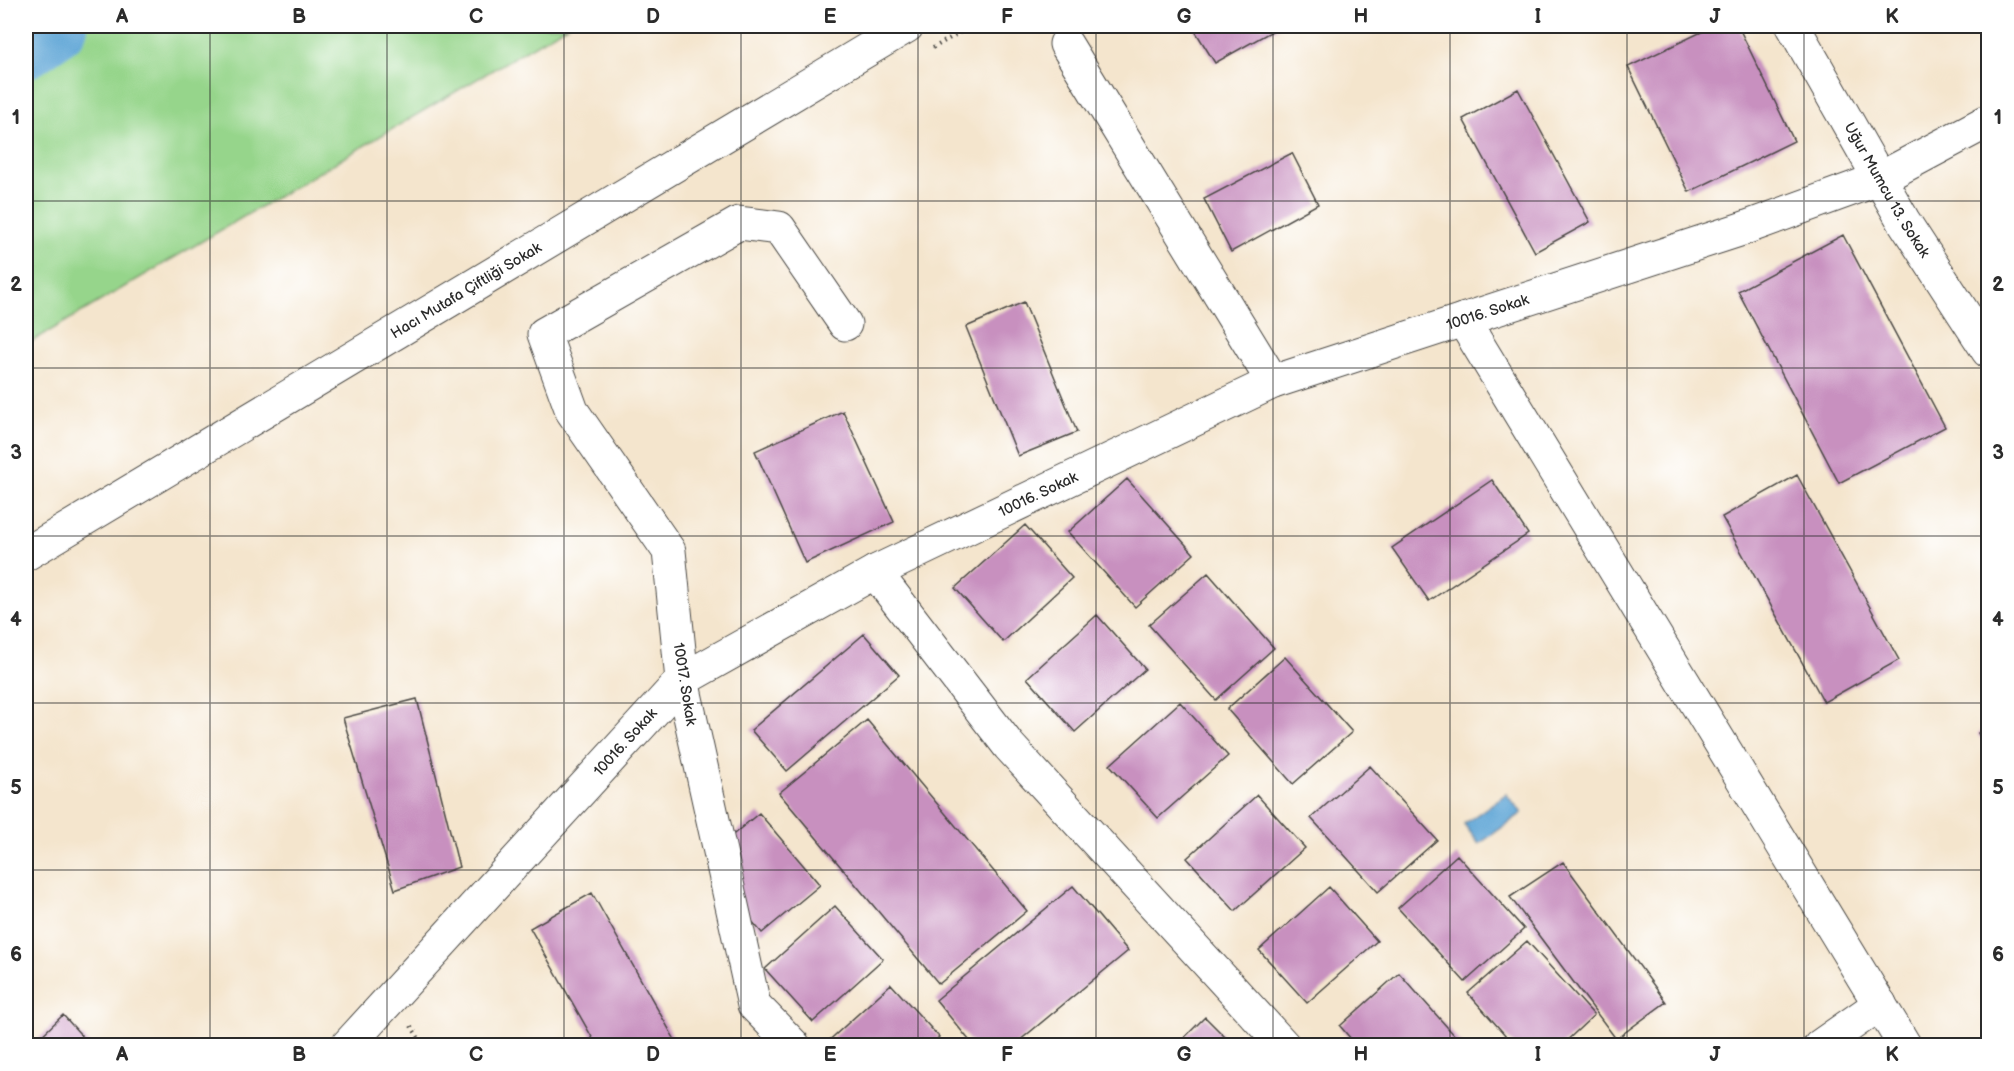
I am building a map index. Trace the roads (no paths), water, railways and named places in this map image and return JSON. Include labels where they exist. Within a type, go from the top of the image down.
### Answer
[{"type":"street","name":"Hacı Mutafa Çiftliği Sokak","points":[[26,554],[908,26]]},
{"type":"street","name":"Uğur Mumcu 13. Sokak","points":[[1793,26],[1879,178],[1989,351]]},
{"type":"street","points":[[1066,44],[1273,382]]},
{"type":"street","name":"10016. Sokak","points":[[347,1046],[682,680],[875,572],[1273,382],[1742,229],[1879,178],[1989,121]]},
{"type":"street","name":"10017. Sokak","points":[[794,1046],[754,1005],[682,680],[669,551],[572,411],[544,334],[740,224],[779,228],[846,324]]},
{"type":"street","points":[[1463,320],[1905,1046]]},
{"type":"street","points":[[875,572],[1009,746],[1284,1046]]},
{"type":"street","points":[[1820,1046],[1880,1004]]},
{"type":"water","points":[[1506,794],[1522,813],[1479,844],[1464,824]]},
{"type":"waterway","points":[[26,48],[58,26]]}]
